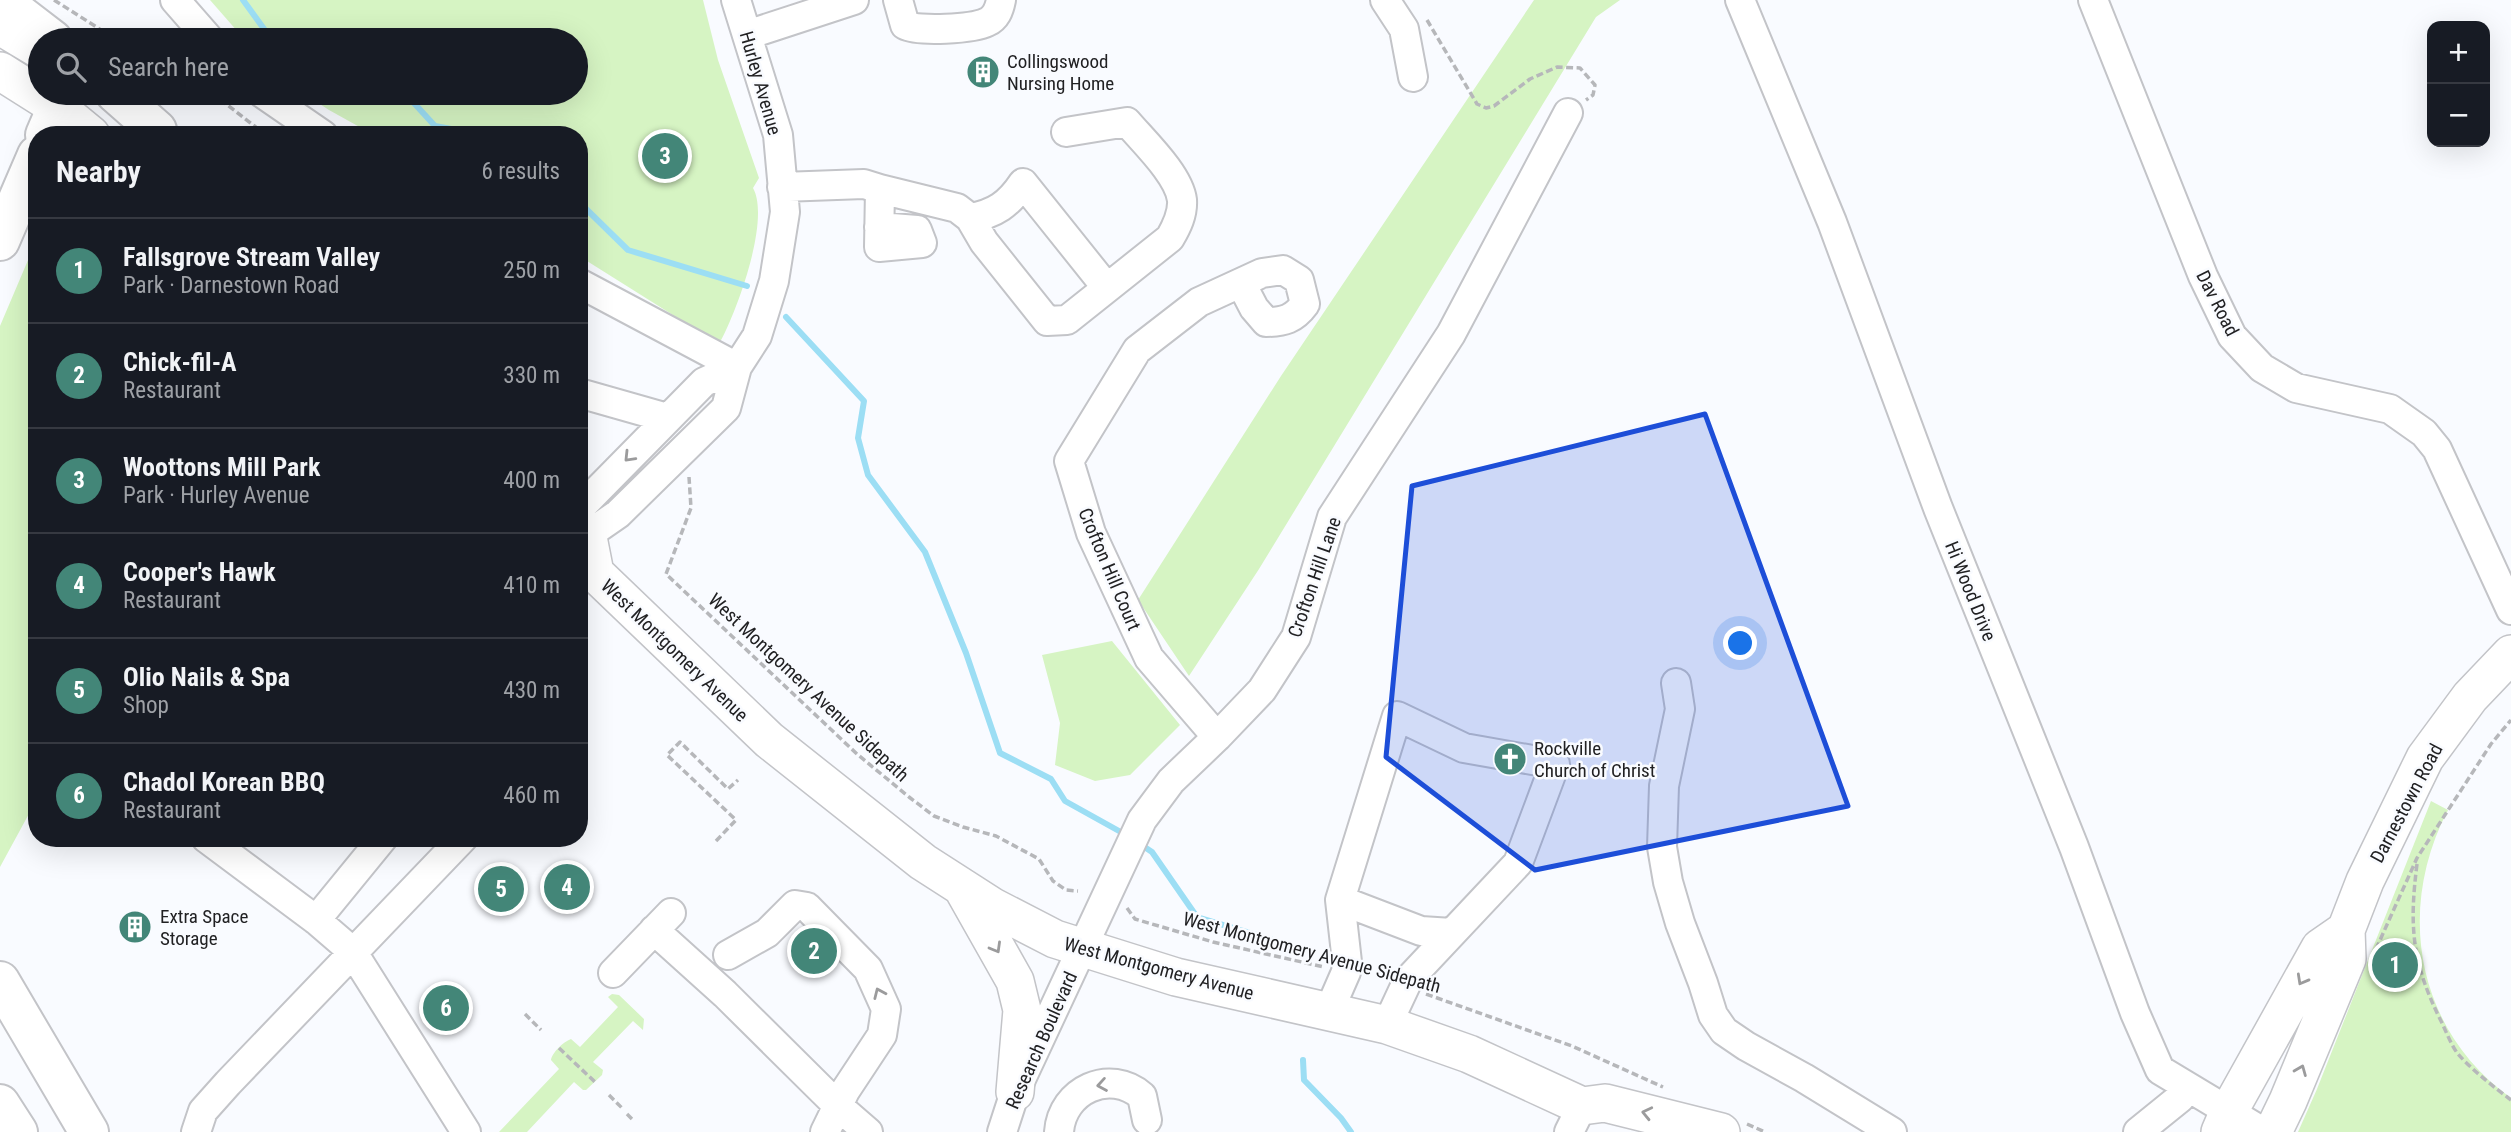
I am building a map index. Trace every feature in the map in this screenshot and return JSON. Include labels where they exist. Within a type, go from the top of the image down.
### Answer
[{"type":"highway","points":[[1,0],[37,28]]},
{"type":"highway","points":[[129,105],[152,126]]},
{"type":"highway","points":[[15,221],[28,182]]},
{"type":"highway","points":[[2,995],[69,1132]]},
{"type":"highway","points":[[2,995],[89,1132]]},
{"type":"highway","points":[[0,1104],[18,1132]]},
{"type":"main road","points":[[0,26],[28,43]]},
{"type":"main road","points":[[0,71],[28,92]]},
{"type":"main road","points":[[122,105],[151,126]]},
{"type":"main road","points":[[55,112],[77,126]]},
{"type":"main road","name":"West Montgomery Avenue","points":[[588,548],[769,740],[923,862],[1045,934],[1081,949],[1176,977],[1387,1025],[1469,1054],[1582,1124],[1605,1103],[1732,1127]]},
{"type":"main road","name":"Darnestown Road","points":[[2273,1132],[2347,959],[2346,930],[2365,881],[2426,758],[2470,697],[2511,654]]},
{"type":"main road","points":[[963,888],[1016,981],[1021,1010],[1016,1092]]},
{"type":"main road","points":[[2225,1122],[2320,947],[2346,930]]},
{"type":"street","points":[[174,0],[199,28]]},
{"type":"street","name":"Hurley Avenue","points":[[588,539],[618,514],[726,408],[737,367],[757,336],[774,281],[785,212],[778,135],[736,0]]},
{"type":"street","points":[[747,35],[854,0]]},
{"type":"street","points":[[898,0],[905,25],[912,29],[930,30],[986,23],[997,15],[1001,0]]},
{"type":"street","points":[[1385,0],[1404,29],[1413,77]]},
{"type":"street","name":"Hi Wood Drive","points":[[1741,0],[1832,222],[1938,508],[2074,846],[2135,1013],[2160,1070],[2188,1087],[2225,1122],[2263,1132]]},
{"type":"street","name":"Dav Road","points":[[2093,0],[2203,276],[2232,337],[2262,368],[2296,388],[2390,409],[2424,433],[2437,449],[2511,610]]},
{"type":"street","points":[[279,105],[310,126]]},
{"type":"street","name":"Crofton Hill Lane","points":[[1081,949],[1142,820],[1171,781],[1262,690],[1296,637],[1332,517],[1451,334],[1568,113]]},
{"type":"street","points":[[782,187],[864,184],[957,208],[970,218],[984,242],[1047,321],[1067,320],[1170,237],[1180,221],[1182,200],[1172,176],[1127,122],[1066,132]]},
{"type":"street","points":[[970,218],[986,216],[1000,209],[1012,200],[1023,183],[1107,288]]},
{"type":"street","points":[[879,227],[880,189]]},
{"type":"street","name":"Crofton Hill Court","points":[[1217,737],[1149,659],[1091,533],[1069,461],[1137,350],[1199,302],[1241,282]]},
{"type":"street","points":[[588,288],[737,367]]},
{"type":"street","points":[[588,536],[667,418],[705,382],[737,367]]},
{"type":"street","points":[[588,396],[667,418]]},
{"type":"street","points":[[1676,683],[1680,709],[1664,786],[1662,847],[1679,923],[1713,1015],[1724,1031],[1746,1046],[1892,1132]]},
{"type":"street","points":[[1329,1011],[1346,972],[1347,962],[1340,900],[1397,716],[1464,748],[1555,764],[1518,863],[1404,986],[1387,1025]]},
{"type":"street","points":[[218,847],[316,920],[352,951],[466,1132]]},
{"type":"street","points":[[316,920],[376,847]]},
{"type":"street","points":[[196,1132],[203,1111],[352,951],[454,847]]},
{"type":"street","points":[[1340,900],[1421,932],[1452,933]]},
{"type":"street","points":[[728,956],[767,933],[795,905],[807,906],[868,969],[886,1009],[882,1035],[825,1132]]},
{"type":"street","points":[[612,973],[662,922],[735,1004],[868,1132]]},
{"type":"street","name":"Research Boulevard","points":[[1002,1132],[1016,1092],[1081,949]]},
{"type":"street","points":[[1059,1132],[1064,1112],[1072,1100],[1085,1090],[1109,1082],[1125,1084],[1142,1096],[1147,1120]]},
{"type":"street","points":[[2138,1132],[2180,1098],[2188,1087]]},
{"type":"path","points":[[54,0],[98,28]]},
{"type":"path","points":[[1422,11],[1477,104],[1486,108],[1494,106],[1530,79],[1557,67],[1580,68],[1595,85],[1593,95],[1568,113]]},
{"type":"path","points":[[227,105],[254,126]]},
{"type":"path","name":"West Montgomery Avenue Sidepath","points":[[690,472],[691,508],[666,574],[857,754],[917,803],[934,816],[996,836],[1039,859],[1053,881],[1066,890],[1078,891]]},
{"type":"path","points":[[2372,957],[2417,859],[2491,744],[2511,720]]},
{"type":"path","points":[[716,841],[736,821],[667,755],[680,742],[728,789],[738,780]]},
{"type":"path","points":[[2417,859],[2412,905],[2414,951],[2430,1000],[2457,1053],[2511,1100]]},
{"type":"path","name":"West Montgomery Avenue Sidepath","points":[[1127,908],[1135,919],[1201,938],[1346,972]]},
{"type":"path","name":"West Montgomery Avenue Sidepath","points":[[1404,986],[1572,1046],[1670,1090]]},
{"type":"path","points":[[525,1014],[541,1030]]},
{"type":"path","points":[[559,1048],[595,1082]]},
{"type":"path","points":[[609,1095],[623,1110]]},
{"type":"path","points":[[627,1114],[633,1120]]},
{"type":"path","points":[[1732,1127],[1765,1132]]},
{"type":"highlighted area","points":[[1705,414],[1848,806],[1535,870],[1386,757],[1412,486]]},
{"type":"green space","points":[[210,0],[703,0],[718,60],[759,178],[753,188],[758,222],[755,244],[742,290],[719,344],[588,262],[588,126],[358,126],[321,105],[588,105],[588,28],[234,28]]},
{"type":"green space","points":[[1534,0],[1620,0],[1596,17],[1259,569],[1189,676],[1138,600],[1281,376]]},
{"type":"green space","points":[[28,260],[28,816],[0,867],[0,326]]},
{"type":"green space","points":[[1112,641],[1180,725],[1130,775],[1095,781],[1055,765],[1060,723],[1042,655]]},
{"type":"green space","points":[[2431,801],[2448,810],[2432,849],[2422,888],[2420,928],[2424,967],[2436,1004],[2454,1039],[2479,1071],[2511,1098],[2511,1132],[2298,1132],[2317,1089]]},
{"type":"green space","points":[[612,994],[619,995],[644,1019],[643,1030],[633,1021],[593,1062],[603,1070],[602,1075],[586,1090],[574,1082],[527,1132],[499,1132],[559,1069],[551,1060],[558,1048],[571,1039],[580,1047],[618,1007],[608,997]]},
{"type":"waterway","points":[[243,0],[263,28]]},
{"type":"waterway","points":[[416,105],[435,126]]},
{"type":"waterway","points":[[588,211],[628,250],[747,286]]},
{"type":"waterway","points":[[786,317],[864,401],[858,438],[868,475],[925,552],[966,653],[1000,753],[1051,779],[1065,801],[1128,836]]},
{"type":"waterway","points":[[1140,844],[1152,852],[1197,917],[1286,944]]},
{"type":"waterway","points":[[1303,1060],[1304,1080],[1351,1132]]},
{"type":"place","name":"Collingswood Nursing Home","points":[[983,72]]},
{"type":"place","name":"Woottons Mill Park","points":[[665,156]]},
{"type":"place","name":"Rockville Church of Christ","points":[[1510,759]]},
{"type":"place","name":"Cooper's Hawk","points":[[567,887]]},
{"type":"place","name":"Olio Nails & Spa","points":[[501,889]]},
{"type":"place","name":"Extra Space Storage","points":[[135,927]]},
{"type":"place","name":"Chick-fil-A","points":[[814,951]]},
{"type":"place","name":"Fallsgrove Stream Valley","points":[[2395,965]]},
{"type":"place","name":"Chadol Korean BBQ","points":[[446,1008]]}]
